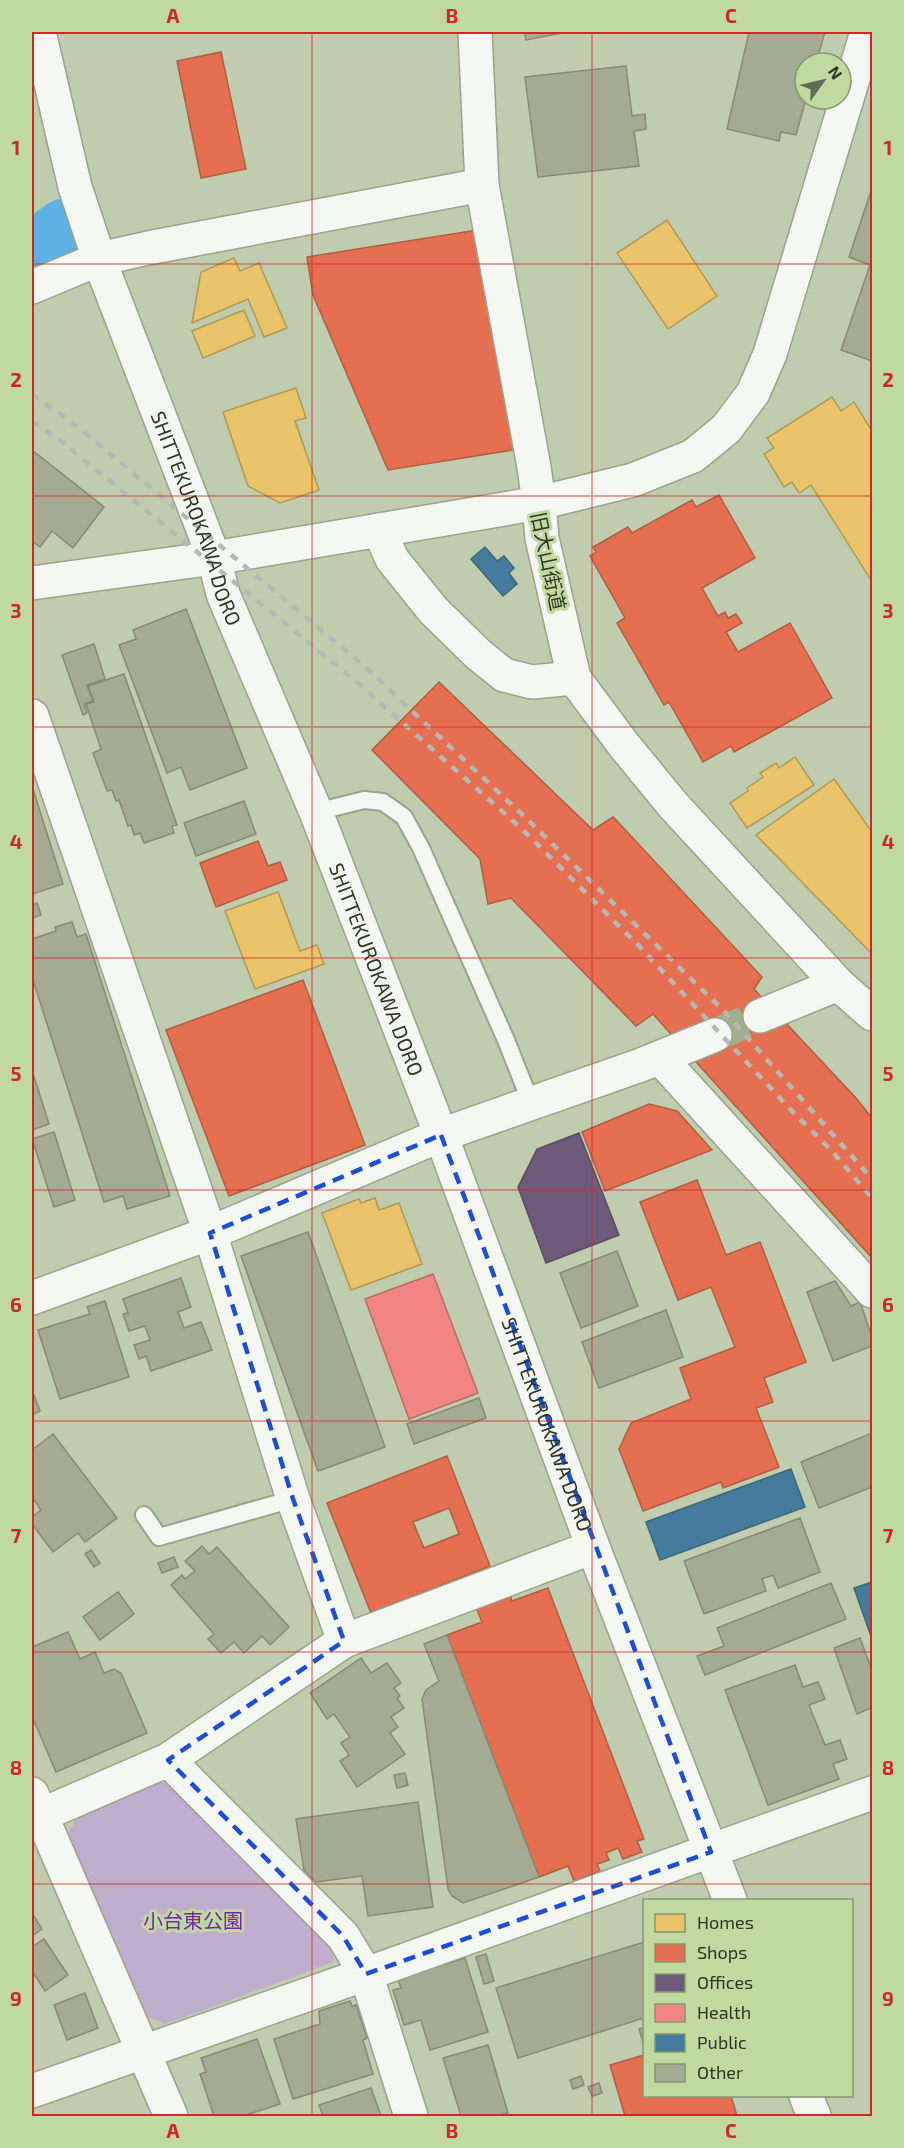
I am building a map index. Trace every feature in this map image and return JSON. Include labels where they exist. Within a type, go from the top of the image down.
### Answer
[{"type":"street","name":"SHITTEKUROKAWA DORO","points":[[39,32],[75,187],[99,259],[214,558],[223,594],[316,812],[441,1135],[593,1547],[730,1899]]},
{"type":"street","points":[[475,32],[482,185],[539,503],[633,480],[693,456],[726,429],[753,393],[770,354],[867,32]]},
{"type":"street","points":[[32,287],[99,259],[482,185]]},
{"type":"street","name":"旧大山街道","points":[[32,584],[214,558],[539,503],[542,538],[574,678],[623,744],[673,805],[838,984],[873,1014]]},
{"type":"street","points":[[379,530],[392,559],[433,610],[478,654],[504,675],[531,682],[574,678]]},
{"type":"street","points":[[32,717],[210,1233],[292,1499],[344,1641]]},
{"type":"street","points":[[760,1016],[838,984]]},
{"type":"street","points":[[32,1298],[210,1233],[441,1135],[660,1058],[715,1035]]},
{"type":"street","points":[[660,1058],[873,1291]]},
{"type":"street","points":[[171,2116],[36,1804],[168,1760],[344,1641],[593,1547]]},
{"type":"street","points":[[168,1760],[343,1936],[366,1974],[411,2116]]},
{"type":"street","points":[[32,2091],[873,1793]]},
{"type":"street","points":[[806,2097],[814,2116]]},
{"type":"lane","points":[[316,812],[364,800],[383,802],[404,817],[421,848],[506,1040],[531,1103]]},
{"type":"lane","points":[[144,1515],[159,1537],[292,1499]]},
{"type":"highlighted area","points":[[441,1135],[711,1852],[366,1974],[343,1936],[168,1760],[344,1641],[293,1499],[210,1233]]},
{"type":"green space","name":"小台東公園","points":[[156,1780],[186,1792],[334,1941],[333,1962],[165,2024],[139,2013],[66,1838],[78,1814]]},
{"type":"building: Homes","points":[[667,220],[717,296],[668,329],[617,253]]},
{"type":"building: Homes","points":[[234,258],[240,271],[259,263],[287,328],[264,337],[248,299],[192,323],[201,272]]},
{"type":"building: Homes","points":[[244,310],[255,336],[203,358],[192,331]]},
{"type":"building: Homes","points":[[296,388],[306,418],[295,421],[319,490],[280,503],[248,486],[223,412]]},
{"type":"building: Homes","points":[[832,397],[841,411],[854,402],[872,431],[872,582],[811,485],[799,493],[792,482],[784,487],[764,454],[774,448],[767,438]]},
{"type":"building: Homes","points":[[795,757],[814,785],[747,828],[730,803],[763,777],[760,773],[776,763],[779,768]]},
{"type":"building: Homes","points":[[834,779],[872,832],[872,954],[756,835]]},
{"type":"building: Homes","points":[[278,892],[300,951],[317,945],[324,964],[255,989],[225,911]]},
{"type":"building: Homes","points":[[375,1198],[379,1210],[399,1203],[422,1264],[351,1290],[322,1213],[359,1199],[361,1203]]},
{"type":"building: Shops","points":[[221,52],[246,169],[201,178],[177,61]]},
{"type":"building: Shops","points":[[483,229],[519,449],[388,470],[313,295],[307,257]]},
{"type":"building: Shops","points":[[719,495],[755,558],[702,588],[718,616],[725,612],[728,618],[736,614],[742,623],[726,632],[738,652],[790,623],[832,698],[734,752],[731,746],[703,762],[669,702],[664,705],[617,623],[625,618],[590,556],[596,552],[593,547],[628,527],[632,533],[692,500],[696,507]]},
{"type":"building: Shops","points":[[439,682],[593,830],[613,817],[617,821],[762,977],[754,989],[872,1118],[872,1258],[653,1014],[636,1026],[511,898],[488,904],[480,859],[372,750]]},
{"type":"building: Shops","points":[[258,841],[268,866],[280,862],[287,880],[216,907],[200,863]]},
{"type":"building: Shops","points":[[303,980],[365,1145],[229,1196],[166,1030]]},
{"type":"building: Shops","points":[[649,1104],[677,1111],[712,1150],[605,1191],[582,1132]]},
{"type":"building: Shops","points":[[697,1180],[726,1255],[760,1242],[806,1362],[764,1378],[773,1402],[756,1408],[779,1467],[723,1488],[721,1482],[643,1511],[619,1449],[631,1423],[691,1399],[680,1368],[735,1347],[711,1287],[678,1300],[640,1202]]},
{"type":"building: Shops","points":[[447,1456],[490,1566],[371,1613],[327,1503]],"holes":[[[449,1508],[459,1534],[424,1548],[413,1522]]]},
{"type":"building: Shops","points":[[548,1588],[644,1839],[637,1841],[642,1852],[623,1859],[618,1848],[606,1853],[609,1860],[597,1864],[600,1871],[574,1881],[568,1866],[539,1877],[447,1635],[482,1622],[475,1605],[509,1592],[512,1601]]},
{"type":"building: Shops","points":[[643,2055],[643,2097],[731,2097],[737,2116],[625,2116],[610,2065]]},
{"type":"building: Offices","points":[[579,1133],[619,1235],[546,1263],[518,1187],[537,1149]]},
{"type":"building: Health","points":[[433,1274],[478,1393],[409,1419],[365,1299]]},
{"type":"building: Public","points":[[485,547],[497,561],[504,556],[514,568],[509,573],[517,584],[503,596],[471,559]]},
{"type":"building: Public","points":[[791,1469],[805,1507],[660,1560],[646,1522]]},
{"type":"building: Public","points":[[872,1582],[872,1639],[854,1588]]},
{"type":"building: Other","points":[[524,32],[567,32],[526,40]]},
{"type":"building: Other","points":[[749,32],[825,32],[819,51],[793,51],[793,111],[803,111],[796,135],[781,132],[779,141],[727,129]]},
{"type":"building: Other","points":[[626,66],[632,116],[645,114],[646,129],[634,131],[639,166],[538,177],[525,77]]},
{"type":"building: Other","points":[[872,188],[872,361],[841,350],[870,265],[849,257]]},
{"type":"building: Other","points":[[32,450],[104,507],[73,548],[52,531],[40,547],[32,541]]},
{"type":"building: Other","points":[[186,609],[247,768],[190,790],[181,767],[167,773],[119,645],[136,639],[133,630]]},
{"type":"building: Other","points":[[94,644],[105,679],[87,685],[93,701],[84,704],[87,713],[83,715],[62,655]]},
{"type":"building: Other","points":[[124,674],[177,825],[172,826],[174,833],[144,843],[140,833],[134,835],[131,825],[128,826],[119,800],[116,801],[112,790],[107,791],[93,753],[101,749],[86,704],[94,702],[88,686]]},
{"type":"building: Other","points":[[32,786],[63,884],[32,894]]},
{"type":"building: Other","points":[[244,801],[256,834],[196,856],[184,823]]},
{"type":"building: Other","points":[[37,903],[41,915],[32,918],[32,905]]},
{"type":"building: Other","points":[[72,922],[77,937],[86,934],[170,1196],[127,1209],[123,1196],[104,1202],[32,977],[32,939],[56,931],[55,927]]},
{"type":"building: Other","points":[[32,1070],[49,1124],[32,1130]]},
{"type":"building: Other","points":[[54,1132],[75,1200],[54,1207],[32,1139]]},
{"type":"building: Other","points":[[308,1232],[385,1447],[318,1471],[241,1256]]},
{"type":"building: Other","points":[[617,1251],[638,1306],[581,1328],[560,1273]]},
{"type":"building: Other","points":[[181,1278],[191,1307],[178,1312],[184,1328],[201,1322],[212,1350],[151,1371],[146,1356],[139,1359],[134,1345],[150,1340],[145,1326],[129,1331],[123,1314],[128,1313],[123,1299]]},
{"type":"building: Other","points":[[835,1281],[851,1306],[860,1302],[872,1337],[872,1346],[833,1361],[807,1292]]},
{"type":"building: Other","points":[[105,1301],[129,1377],[60,1399],[38,1330],[90,1314],[87,1307]]},
{"type":"building: Other","points":[[666,1310],[683,1357],[599,1388],[582,1342]]},
{"type":"building: Other","points":[[32,1390],[40,1411],[32,1415]]},
{"type":"building: Other","points":[[479,1398],[486,1418],[414,1444],[407,1424]]},
{"type":"building: Other","points":[[872,1433],[872,1487],[819,1508],[801,1462]]},
{"type":"building: Other","points":[[53,1434],[117,1518],[85,1542],[78,1533],[53,1552],[32,1524],[32,1517],[41,1510],[32,1497],[32,1450]]},
{"type":"building: Other","points":[[800,1518],[820,1572],[778,1588],[773,1575],[762,1579],[766,1591],[704,1614],[684,1561]]},
{"type":"building: Other","points":[[202,1546],[209,1554],[217,1547],[289,1627],[270,1645],[262,1636],[244,1653],[234,1642],[221,1653],[208,1639],[214,1634],[171,1585],[182,1575],[185,1579],[195,1571],[185,1561]]},
{"type":"building: Other","points":[[91,1550],[100,1563],[94,1567],[85,1554]]},
{"type":"building: Other","points":[[174,1557],[178,1567],[162,1573],[158,1563]]},
{"type":"building: Other","points":[[831,1583],[846,1619],[705,1675],[697,1656],[724,1646],[717,1628]]},
{"type":"building: Other","points":[[118,1592],[134,1614],[100,1640],[83,1617]]},
{"type":"building: Other","points":[[68,1632],[80,1659],[95,1652],[104,1673],[114,1669],[121,1673],[147,1733],[56,1772],[32,1716],[32,1647]]},
{"type":"building: Other","points":[[447,1635],[539,1877],[463,1903],[452,1896],[448,1889],[422,1699],[426,1690],[439,1681],[424,1644]]},
{"type":"building: Other","points":[[860,1638],[872,1670],[872,1712],[871,1708],[857,1714],[834,1648]]},
{"type":"building: Other","points":[[361,1658],[371,1673],[387,1663],[401,1683],[394,1688],[404,1708],[391,1717],[398,1727],[390,1733],[405,1754],[357,1787],[340,1761],[349,1755],[341,1743],[350,1737],[334,1714],[327,1719],[310,1693]]},
{"type":"building: Other","points":[[795,1665],[803,1687],[818,1682],[825,1699],[809,1705],[825,1745],[840,1740],[847,1759],[833,1764],[839,1779],[768,1805],[725,1690]]},
{"type":"building: Other","points":[[405,1773],[408,1785],[397,1788],[394,1775]]},
{"type":"building: Other","points":[[418,1802],[433,1907],[368,1916],[362,1876],[316,1882],[304,1870],[296,1819]]},
{"type":"building: Other","points":[[32,1913],[42,1929],[32,1936]]},
{"type":"building: Other","points":[[44,1939],[68,1975],[45,1991],[32,1971],[32,1947]]},
{"type":"building: Other","points":[[643,1942],[643,2018],[518,2058],[496,1988]]},
{"type":"building: Other","points":[[486,1954],[494,1981],[484,1984],[476,1957]]},
{"type":"building: Other","points":[[465,1958],[488,2032],[430,2050],[421,2020],[404,2025],[393,1990],[401,1988],[398,1979]]},
{"type":"building: Other","points":[[85,1993],[98,2028],[67,2040],[54,2005]]},
{"type":"building: Other","points":[[350,2001],[352,2006],[356,2005],[367,2038],[363,2040],[373,2074],[293,2099],[274,2039],[320,2024],[319,2011]]},
{"type":"building: Other","points":[[643,2027],[643,2042],[639,2029]]},
{"type":"building: Other","points":[[257,2039],[280,2104],[243,2116],[214,2116],[200,2074],[206,2072],[201,2058]]},
{"type":"building: Other","points":[[488,2045],[508,2113],[495,2116],[461,2116],[443,2058]]},
{"type":"building: Other","points":[[581,2076],[584,2085],[573,2089],[570,2080]]},
{"type":"building: Other","points":[[599,2083],[602,2093],[592,2096],[588,2087]]},
{"type":"building: Other","points":[[371,2088],[381,2116],[323,2116],[319,2105]]},
{"type":"waterway","points":[[32,254],[65,230]]},
{"type":"tunnel","points":[[715,1035],[760,1016]]},
{"type":"railway","points":[[32,394],[78,427],[362,664],[528,820],[724,1011],[872,1179]]},
{"type":"railway","points":[[32,421],[63,443],[351,677],[521,828],[640,947],[831,1150],[872,1198]]}]
